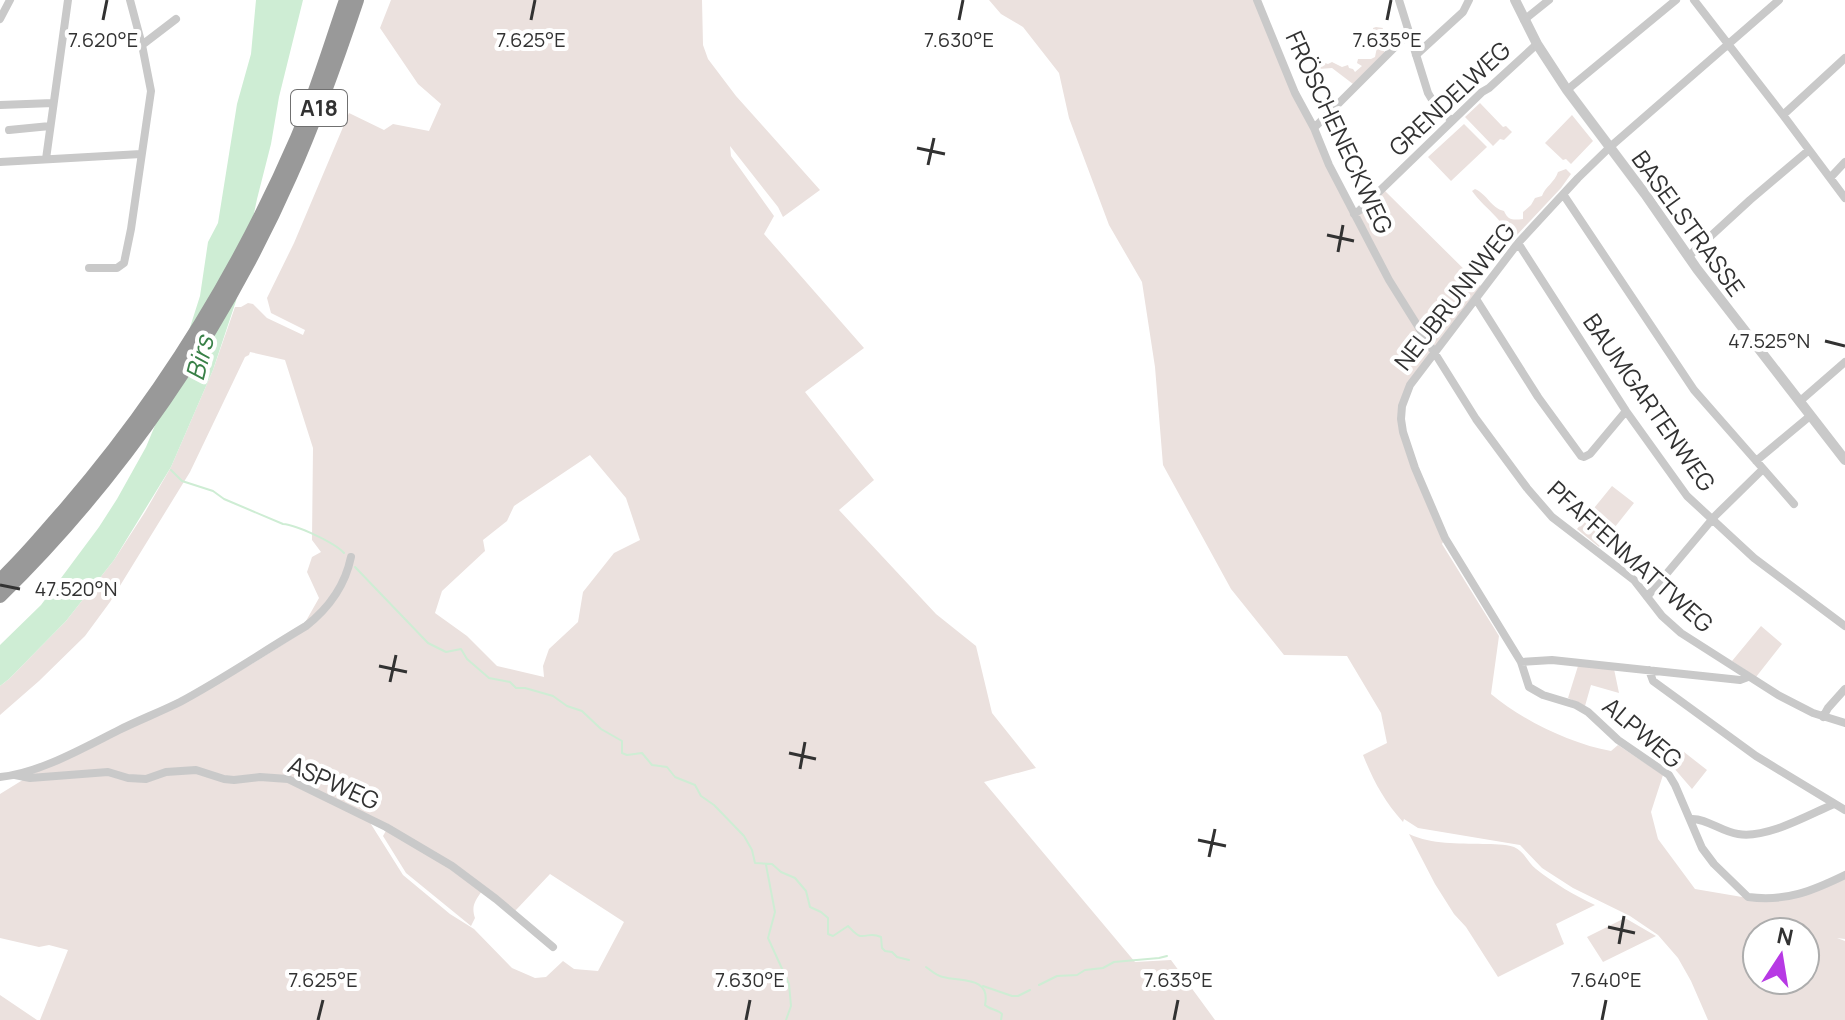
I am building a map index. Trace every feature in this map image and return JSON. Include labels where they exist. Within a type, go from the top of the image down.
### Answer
[{"type":"highway","name":"A18","points":[[0,580],[82,489],[154,397],[219,292],[247,244],[299,133],[346,0]]},
{"type":"highway","name":"A18","points":[[0,596],[118,462],[226,302],[274,212],[313,124],[357,0]]},
{"type":"street","points":[[0,19],[10,0]]},
{"type":"street","points":[[46,159],[68,0]]},
{"type":"street","points":[[89,268],[117,268],[124,263],[131,229],[151,91],[130,0]]},
{"type":"street","name":"FRÖSCHENECKWEG","points":[[1257,0],[1295,93],[1389,280]]},
{"type":"street","points":[[1399,0],[1428,93],[1452,121]]},
{"type":"street","points":[[1416,55],[1463,12],[1469,0]]},
{"type":"street","name":"BASELSTRASSE","points":[[1515,0],[1537,44],[1567,90],[1688,257],[1845,460]]},
{"type":"street","points":[[1524,20],[1549,0]]},
{"type":"street","points":[[1567,90],[1676,0]]},
{"type":"street","points":[[1694,0],[1845,198]]},
{"type":"street","name":"NEUBRUNNWEG","points":[[1521,662],[1445,538],[1403,432],[1404,398],[1410,385],[1518,243],[1563,194],[1610,147],[1779,0]]},
{"type":"street","points":[[142,45],[176,19]]},
{"type":"street","points":[[1314,128],[1409,33]]},
{"type":"street","name":"GRENDELWEG","points":[[1354,214],[1537,44]]},
{"type":"street","points":[[1783,115],[1845,58]]},
{"type":"street","points":[[0,105],[53,103]]},
{"type":"street","points":[[9,130],[50,126]]},
{"type":"street","points":[[1688,257],[1809,150]]},
{"type":"street","points":[[0,162],[141,154]]},
{"type":"street","points":[[1830,178],[1845,162]]},
{"type":"street","points":[[1563,194],[1694,390],[1794,504]]},
{"type":"street","name":"BAUMGARTENWEG","points":[[1518,243],[1626,411],[1687,496],[1754,558],[1845,626]]},
{"type":"street","name":"PFAFFENMATTWEG","points":[[1389,280],[1476,419],[1552,517],[1634,580],[1662,616],[1681,633],[1778,695],[1823,717],[1845,723]]},
{"type":"street","points":[[1476,299],[1538,397],[1581,456],[1590,454],[1626,411]]},
{"type":"street","points":[[1799,402],[1845,362]]},
{"type":"street","points":[[1756,461],[1810,416]]},
{"type":"street","points":[[1647,597],[1715,516],[1763,469]]},
{"type":"street","points":[[0,777],[15,775],[83,748],[179,702],[306,626],[336,594],[351,557]]},
{"type":"street","points":[[1521,662],[1552,660],[1740,680],[1748,677]]},
{"type":"street","name":"ALPWEG","points":[[1521,662],[1529,687],[1588,712],[1618,740],[1669,775],[1702,848],[1748,897],[1777,899],[1802,894],[1845,875]]},
{"type":"street","points":[[1649,670],[1653,681],[1756,756],[1845,810]]},
{"type":"street","points":[[1823,717],[1845,689]]},
{"type":"street","name":"ASPWEG","points":[[15,775],[30,778],[108,772],[146,779],[166,772],[196,770],[234,780],[275,776],[288,779],[386,827],[452,866],[553,947]]},
{"type":"street","points":[[1691,819],[1724,831],[1750,835],[1834,804]]},
{"type":"shaded area","points":[[391,0],[702,0],[703,45],[708,59],[736,96],[820,190],[783,217],[730,146],[731,156],[774,216],[764,234],[864,348],[805,392],[874,480],[839,510],[936,614],[976,646],[992,713],[1036,768],[984,782],[1135,962],[1171,960],[1215,1020],[40,1020],[68,950],[0,938],[0,794],[34,773],[207,690],[298,635],[319,598],[307,572],[312,557],[321,552],[312,540],[313,448],[285,360],[250,352],[245,357],[190,472],[110,602],[85,636],[0,715],[0,686],[66,621],[114,560],[145,512],[171,467],[213,370],[235,307],[253,304],[267,318],[303,335],[305,330],[271,313],[267,298],[349,113],[384,130],[393,124],[429,131],[441,104],[418,84],[380,28]],"holes":[[[590,455],[626,498],[640,540],[614,553],[583,592],[578,622],[549,649],[543,666],[544,677],[497,666],[467,636],[435,613],[442,591],[485,551],[483,540],[507,521],[514,506]],[[369,821],[457,866],[515,911],[550,874],[624,922],[598,971],[574,969],[563,961],[546,977],[535,978],[512,968],[474,929],[450,914],[403,875]]]},
{"type":"shaded area","points":[[989,0],[1257,0],[1353,213],[1382,188],[1483,288],[1404,398],[1403,432],[1445,538],[1442,544],[1499,636],[1491,694],[1548,730],[1596,748],[1611,751],[1618,745],[1663,775],[1651,812],[1658,839],[1695,889],[1748,898],[1777,899],[1845,875],[1845,939],[1837,938],[1845,941],[1845,1020],[1708,1020],[1678,958],[1658,935],[1630,916],[1573,888],[1542,868],[1520,845],[1418,828],[1404,819],[1403,822],[1396,814],[1363,755],[1387,743],[1381,713],[1347,656],[1284,655],[1231,589],[1163,465],[1155,367],[1142,282],[1109,225],[1069,118],[1059,73],[1023,27],[1001,14]]},
{"type":"shaded area","points":[[1376,27],[1383,28],[1379,38],[1385,53],[1353,84],[1332,68],[1319,69],[1312,57],[1314,54],[1320,57],[1319,61],[1342,67],[1348,65],[1355,72],[1362,66],[1357,63],[1358,59],[1375,57],[1377,47],[1368,38],[1369,32]]},
{"type":"shaded area","points":[[1480,103],[1512,132],[1493,146],[1465,117]]},
{"type":"shaded area","points":[[1572,115],[1593,141],[1571,164],[1545,143]]},
{"type":"shaded area","points":[[1464,124],[1487,147],[1451,181],[1428,157]]},
{"type":"shaded area","points":[[1566,169],[1571,174],[1561,188],[1516,236],[1506,230],[1472,191],[1479,191],[1509,218],[1523,219],[1523,212],[1535,198],[1542,196],[1558,172]]},
{"type":"shaded area","points":[[1612,486],[1634,503],[1599,547],[1577,529]]},
{"type":"shaded area","points":[[1761,626],[1782,644],[1756,677],[1732,661]]},
{"type":"shaded area","points":[[1578,666],[1614,669],[1619,693],[1591,685],[1585,706],[1568,698]]},
{"type":"shaded area","points":[[1684,752],[1707,770],[1692,789],[1673,767]]},
{"type":"shaded area","points":[[387,829],[444,862],[482,891],[474,904],[475,918],[471,926],[406,873],[383,836]]},
{"type":"shaded area","points":[[1409,834],[1436,842],[1514,847],[1543,874],[1595,905],[1556,924],[1564,944],[1498,977],[1435,884]]},
{"type":"shaded area","points":[[1625,918],[1656,936],[1603,962],[1587,937]]},
{"type":"shaded area","points":[[0,995],[37,1020],[0,1020]]},
{"type":"water","name":"Birs","points":[[256,0],[303,0],[236,301],[213,370],[171,467],[114,560],[66,621],[0,686],[0,645],[41,605],[99,527],[146,447],[171,387],[200,296],[208,242],[218,223],[237,104],[251,54]]},
{"type":"waterway","points":[[171,470],[182,481],[306,531],[344,553]]},
{"type":"waterway","points":[[355,567],[428,643],[446,652],[461,649],[467,659],[489,678],[553,696],[567,706],[582,711],[601,729],[622,741],[622,753],[642,753],[652,765],[667,767],[675,777],[695,785],[701,796],[744,836],[755,863],[772,864],[795,878],[806,891],[810,907],[828,918],[828,934],[833,936],[848,926],[860,936],[881,937],[885,951],[909,960]]},
{"type":"waterway","points":[[766,865],[775,912],[768,938],[789,984],[791,1006],[786,1020]]},
{"type":"waterway","points":[[1039,985],[1057,976],[1077,975],[1114,962],[1167,956]]},
{"type":"waterway","points":[[926,967],[941,976],[979,985],[984,989],[985,1005],[1002,1014],[1001,1020]]},
{"type":"waterway","points":[[983,986],[1012,996],[1030,990]]}]
